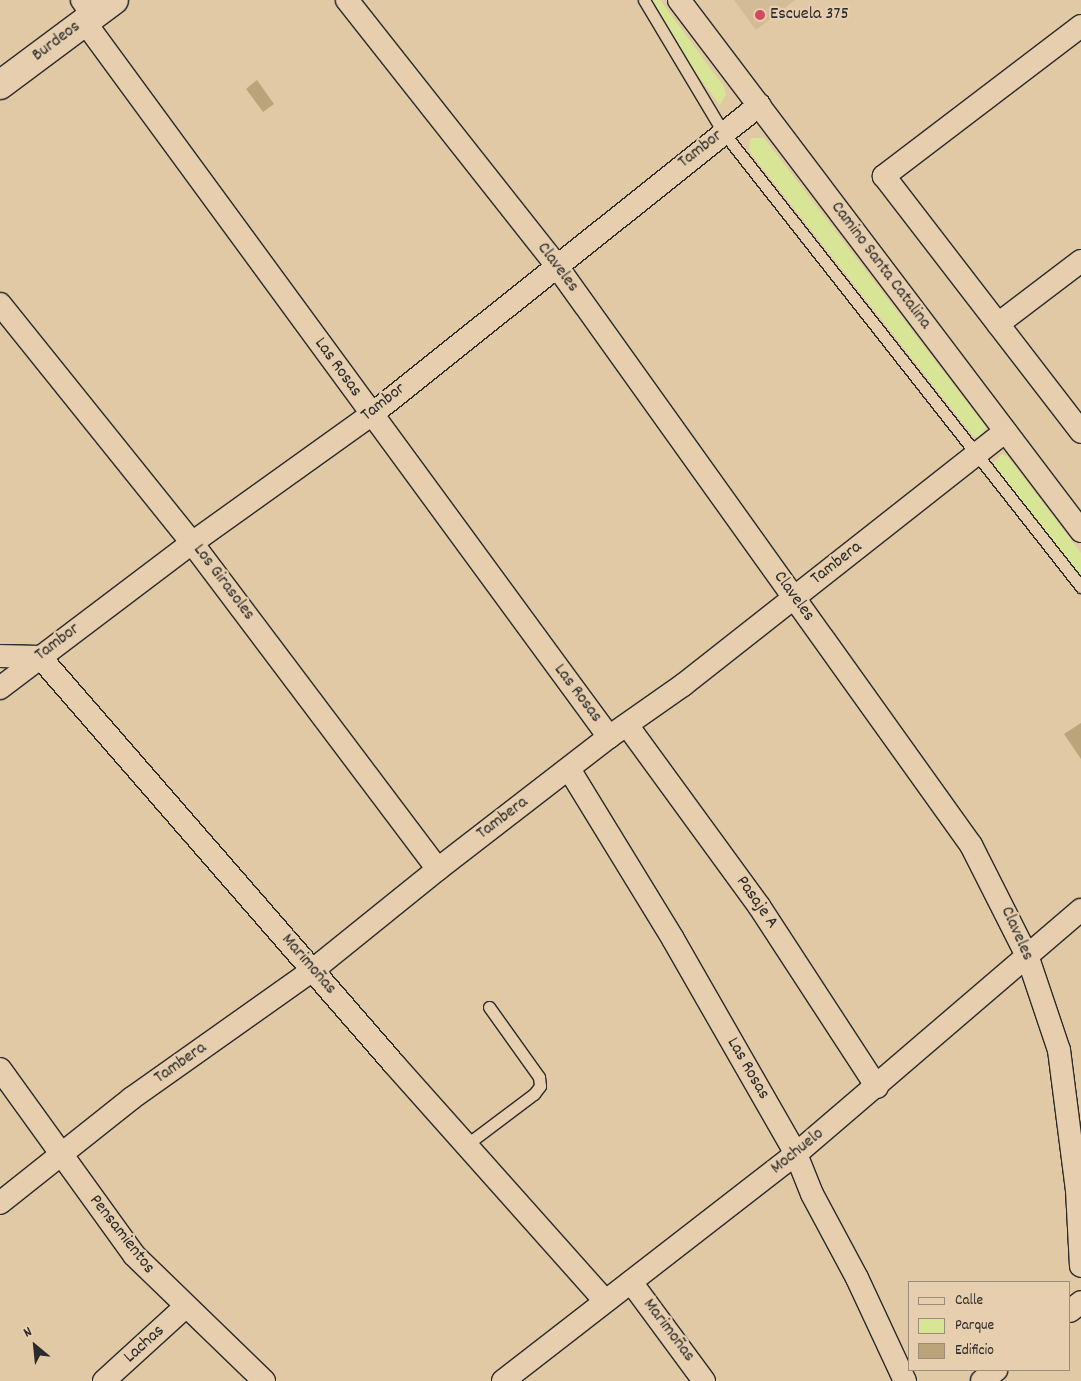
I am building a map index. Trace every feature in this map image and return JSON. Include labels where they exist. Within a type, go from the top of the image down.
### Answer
[{"type":"street","name":"Claveles","points":[[347,0],[556,265],[958,824],[987,873],[1028,958],[1059,1050],[1077,1190],[1081,1266]]},
{"type":"street","name":"Camino Santa Catalina","points":[[680,0],[1081,531]]},
{"type":"street","name":"Burdeos","points":[[0,85],[93,9]]},
{"type":"street","name":"Las Rosas","points":[[93,9],[371,415],[618,731]]},
{"type":"street","points":[[1081,27],[884,176],[1081,432]]},
{"type":"street","name":"Tambor","points":[[0,688],[192,542],[371,415],[556,265],[723,132],[760,105]]},
{"type":"street","points":[[998,324],[1081,262]]},
{"type":"street","name":"Los Girasoles","points":[[0,304],[192,542],[438,869]]},
{"type":"street","name":"Tambera","points":[[0,1203],[132,1098],[313,970],[438,869],[794,598],[1005,432]]},
{"type":"street","points":[[0,656],[40,657]]},
{"type":"street","name":"Marimoñas","points":[[40,657],[466,1146],[605,1301]]},
{"type":"street","name":"Pasaje A","points":[[618,731],[759,906],[877,1087]]},
{"type":"street","name":"Las Rosas","points":[[569,769],[673,939],[796,1154],[812,1194],[857,1278],[905,1381]]},
{"type":"street","name":"Mochuelo","points":[[503,1381],[796,1154],[1028,958],[1081,910]]},
{"type":"street","name":"Pensamientos","points":[[0,1069],[134,1255],[185,1308],[264,1381]]},
{"type":"street","name":"Marimoñas","points":[[631,1282],[704,1381]]},
{"type":"street","points":[[1071,1310],[1081,1302]]},
{"type":"street","name":"Lachas","points":[[104,1381],[185,1308]]},
{"type":"street","points":[[982,1381],[995,1371]]},
{"type":"lane","points":[[644,0],[723,132],[1081,587]]},
{"type":"lane","points":[[466,1146],[534,1094],[540,1086],[539,1077],[489,1007]]},
{"type":"shaded area","name":"Escuela 375","points":[[734,0],[795,0],[756,30]]},
{"type":"green space","points":[[641,0],[660,0],[724,87],[726,95],[720,105]]},
{"type":"green space","points":[[764,138],[986,427],[979,438],[973,436],[749,151],[750,139]]},
{"type":"green space","points":[[1002,454],[1008,457],[1081,553],[1081,581],[996,470],[993,463]]},
{"type":"building","points":[[257,80],[274,104],[263,112],[246,89]]},
{"type":"building","points":[[1081,723],[1081,759],[1064,734]]},
{"type":"place","name":"Escuela 375","points":[[760,15]]}]
